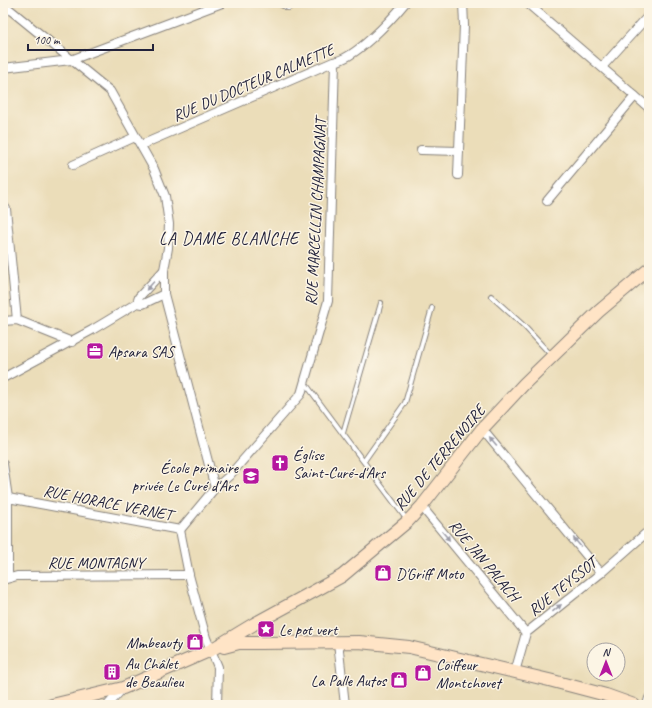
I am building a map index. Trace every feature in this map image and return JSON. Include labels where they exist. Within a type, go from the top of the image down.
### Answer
[{"type":"street","points":[[3,68],[71,60],[222,3]]},
{"type":"street","name":"RUE DU DOCTEUR CALMETTE","points":[[141,146],[339,61],[362,46],[382,29],[405,3]]},
{"type":"street","points":[[458,175],[464,25],[463,3]]},
{"type":"street","points":[[527,3],[649,108]]},
{"type":"street","points":[[3,4],[110,91],[154,169],[165,196],[168,210],[169,233],[164,270],[164,294],[215,488]]},
{"type":"street","points":[[602,67],[649,15]]},
{"type":"street","name":"RUE MARCELLIN CHAMPAGNAT","points":[[180,530],[215,488],[229,476],[301,394],[328,301],[335,62]]},
{"type":"street","points":[[547,202],[635,96]]},
{"type":"street","points":[[73,165],[135,137]]},
{"type":"street","points":[[421,150],[459,151]]},
{"type":"street","points":[[3,205],[6,208],[17,320]]},
{"type":"street","name":"RUE DE TERRENOIRE","points":[[52,705],[123,688],[211,650],[254,624],[342,576],[408,520],[422,506],[482,429],[524,384],[598,312],[649,269]]},
{"type":"street","points":[[3,378],[72,342],[137,302],[139,297],[164,270]]},
{"type":"street","points":[[137,302],[143,304],[164,294]]},
{"type":"street","points":[[3,321],[17,320],[72,342]]},
{"type":"street","points":[[482,429],[601,572]]},
{"type":"street","points":[[3,464],[6,498],[5,579]]},
{"type":"street","name":"RUE HORACE VERNET","points":[[6,498],[180,530],[189,575],[206,638],[218,667],[217,705]]},
{"type":"street","name":"RUE JAN PALACH","points":[[422,506],[426,513],[526,632]]},
{"type":"street","name":"RUE TEYSSOT","points":[[515,672],[526,632],[601,572],[645,534]]},
{"type":"street","name":"RUE MONTAGNY","points":[[5,579],[17,576],[189,575]]},
{"type":"street","points":[[211,650],[239,644],[338,642],[359,642],[409,648],[515,672],[606,695],[634,705]]},
{"type":"street","points":[[338,642],[345,705]]},
{"type":"street","points":[[108,705],[123,688]]},
{"type":"street","points":[[647,705],[649,698]]},
{"type":"lane","points":[[491,296],[523,325],[552,357]]},
{"type":"lane","points":[[342,433],[381,303]]},
{"type":"lane","points":[[364,461],[405,403],[432,308]]},
{"type":"lane","points":[[304,382],[408,520]]},
{"type":"place","name":"Apsara SAS","points":[[95,351]]},
{"type":"place","name":"Église Saint-Curé-d'Ars","points":[[280,463]]},
{"type":"place","name":"École primaire privée Le Curé d'Ars","points":[[251,476]]},
{"type":"place","name":"D'Griff Moto","points":[[383,573]]},
{"type":"place","name":"Le pot vert","points":[[266,629]]},
{"type":"place","name":"Mmbeauty","points":[[195,642]]},
{"type":"place","name":"Au Châlet de Beaulieu","points":[[112,672]]},
{"type":"place","name":"Coiffeur Montchovet","points":[[423,673]]},
{"type":"place","name":"La Palle Autos","points":[[399,680]]},
{"type":"district","name":"LA DAME BLANCHE","points":[[229,238]]}]
